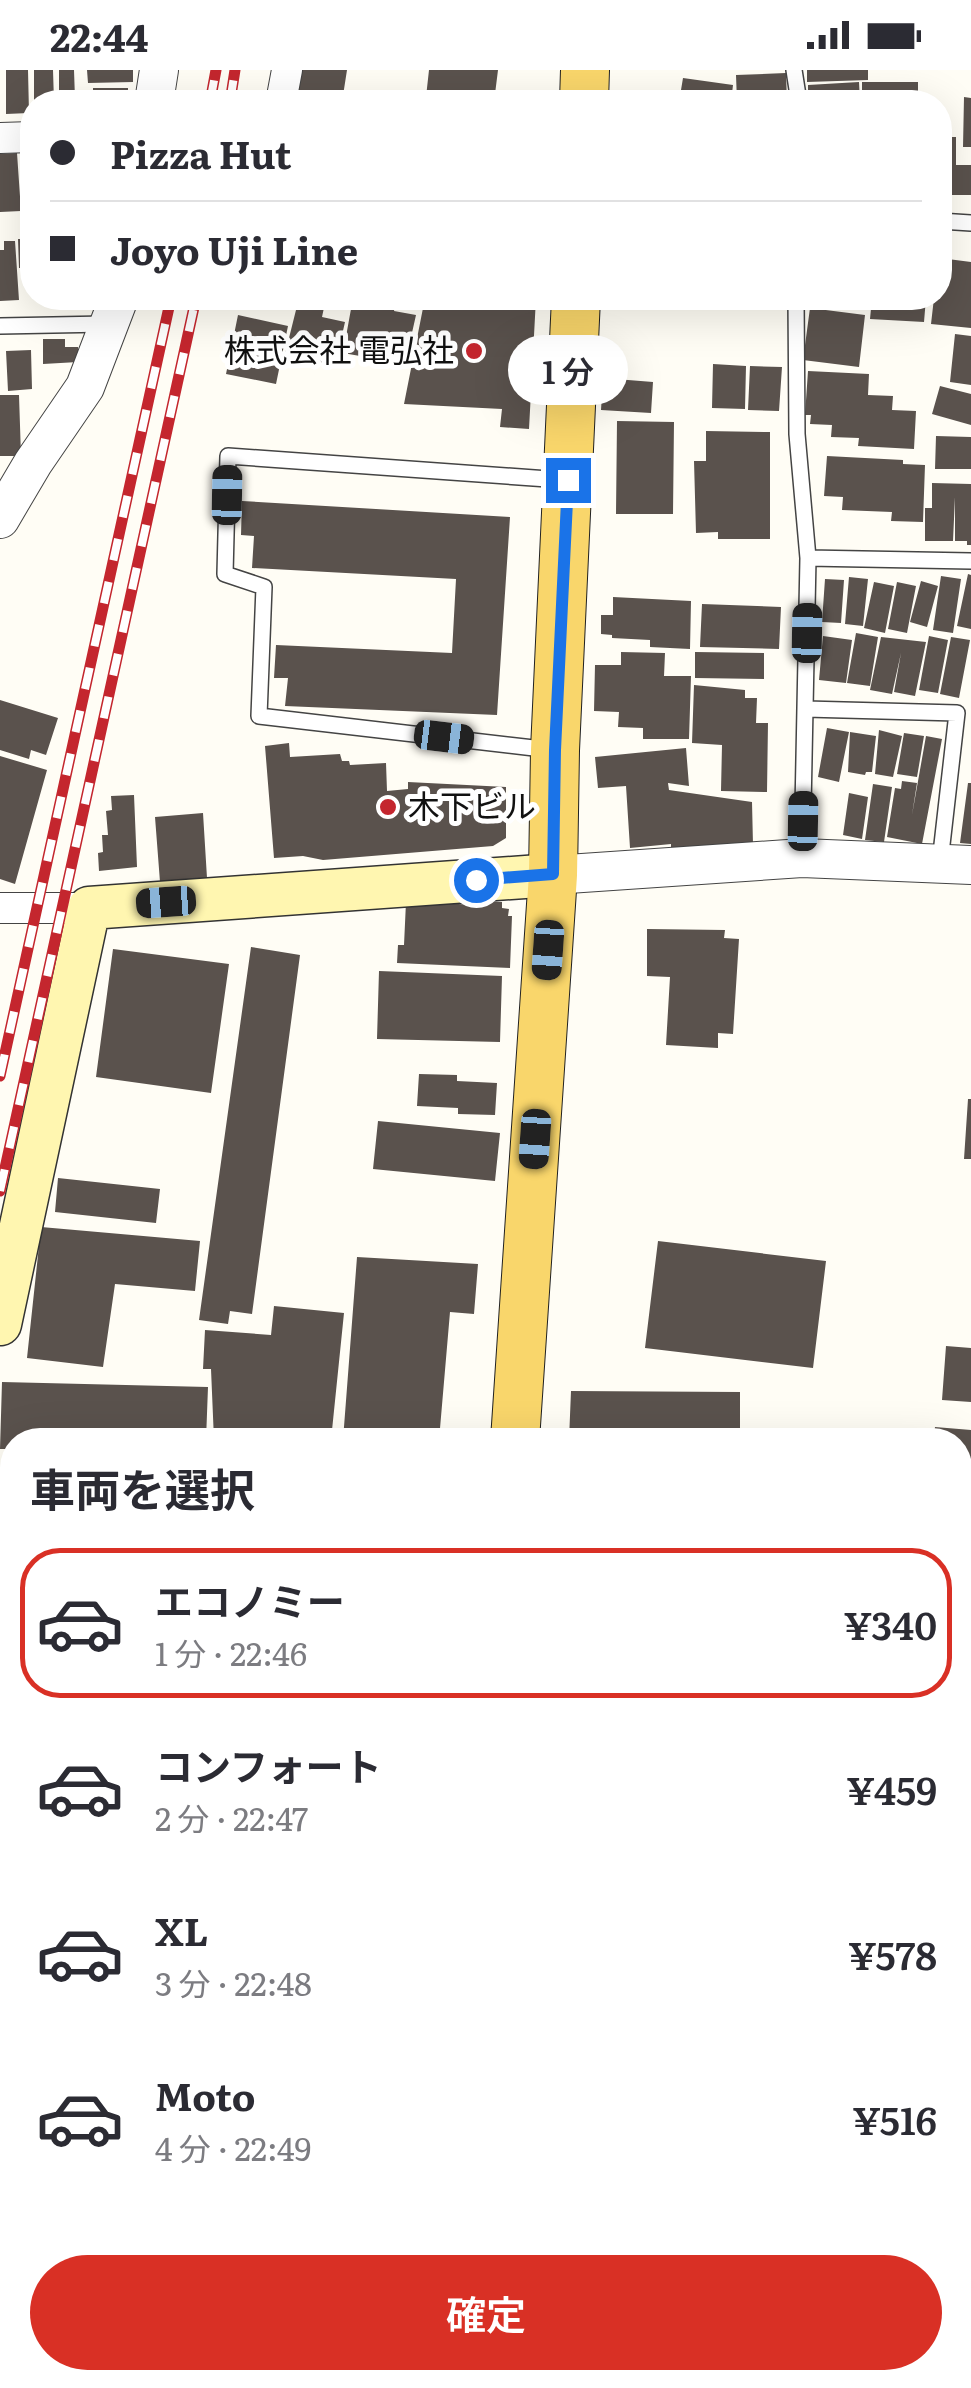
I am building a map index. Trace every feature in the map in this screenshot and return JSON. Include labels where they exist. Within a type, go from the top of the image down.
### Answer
[{"type":"main road","points":[[516,1428],[553,874],[575,310]]},
{"type":"main road","points":[[0,1324],[89,908],[553,874]]},
{"type":"street","points":[[0,519],[12,479],[85,387],[114,311]]},
{"type":"street","points":[[553,874],[802,858],[955,864]]},
{"type":"street","points":[[0,908],[89,908]]},
{"type":"lane","points":[[796,310],[798,434],[808,558],[802,858]]},
{"type":"lane","points":[[0,326],[114,311]]},
{"type":"lane","points":[[555,750],[259,716],[264,587],[225,574],[228,456],[568,480]]},
{"type":"lane","points":[[808,558],[971,561]]},
{"type":"lane","points":[[806,708],[957,713],[955,864]]},
{"type":"building","points":[[6,70],[28,70],[28,90],[20,90],[20,113],[6,114]]},
{"type":"building","points":[[34,70],[53,70],[54,90],[34,90]]},
{"type":"building","points":[[59,70],[74,70],[75,90],[59,90]]},
{"type":"building","points":[[87,70],[133,70],[133,82],[88,83]]},
{"type":"building","points":[[299,70],[347,70],[344,90],[296,90]]},
{"type":"building","points":[[429,70],[498,70],[496,90],[427,90]]},
{"type":"building","points":[[807,70],[868,70],[868,80],[807,82]]},
{"type":"building","points":[[786,73],[787,90],[737,90],[736,75]]},
{"type":"building","points":[[683,78],[733,85],[732,90],[681,90]]},
{"type":"building","points":[[859,82],[859,90],[808,90],[808,85]]},
{"type":"building","points":[[862,82],[918,82],[918,90],[862,90]]},
{"type":"building","points":[[93,88],[128,88],[128,90]]},
{"type":"building","points":[[964,97],[971,98],[971,147],[963,147]]},
{"type":"building","points":[[952,137],[956,137],[956,165],[971,165],[971,195],[952,195]]},
{"type":"building","points":[[17,153],[20,211],[0,212],[0,154]]},
{"type":"building","points":[[4,241],[15,241],[19,300],[0,301],[0,250],[4,250]]},
{"type":"building","points":[[952,260],[971,262],[971,328],[931,324],[933,310],[952,310]]},
{"type":"building","points":[[296,310],[324,310],[322,317],[345,322],[335,366],[285,354]]},
{"type":"building","points":[[351,310],[394,310],[416,315],[405,364],[343,353]]},
{"type":"building","name":"株式会社 電弘社","points":[[423,310],[535,310],[529,429],[500,427],[502,409],[404,404]]},
{"type":"building","points":[[810,310],[865,315],[859,367],[803,360]]},
{"type":"building","points":[[871,310],[925,310],[924,322],[870,319]]},
{"type":"building","points":[[238,315],[288,326],[276,384],[226,374]]},
{"type":"building","points":[[955,334],[971,336],[971,385],[950,382]]},
{"type":"building","points":[[43,339],[65,339],[65,347],[78,347],[78,362],[43,364]]},
{"type":"building","points":[[31,350],[32,389],[8,391],[6,351]]},
{"type":"building","points":[[713,364],[746,366],[745,409],[712,408]]},
{"type":"building","points":[[750,366],[782,367],[779,411],[748,410]]},
{"type":"building","points":[[808,371],[869,374],[868,395],[893,396],[892,410],[916,411],[914,449],[858,446],[859,438],[831,437],[832,425],[810,424],[811,415],[805,415]]},
{"type":"building","points":[[603,378],[653,382],[651,413],[601,410]]},
{"type":"building","points":[[940,386],[971,394],[971,425],[932,414]]},
{"type":"building","points":[[0,395],[19,395],[21,456],[0,456]]},
{"type":"building","points":[[617,421],[674,422],[673,514],[616,514]]},
{"type":"building","points":[[706,431],[770,432],[770,539],[718,539],[718,532],[696,533],[694,461],[706,461]]},
{"type":"building","points":[[936,436],[971,437],[971,469],[935,469]]},
{"type":"building","points":[[827,456],[925,465],[923,522],[891,521],[892,512],[842,510],[843,497],[824,496]]},
{"type":"building","points":[[932,483],[971,484],[971,545],[955,541],[955,497],[953,541],[925,541],[925,508],[932,508]]},
{"type":"building","points":[[242,501],[510,517],[497,715],[285,706],[288,678],[274,678],[276,645],[452,653],[456,579],[252,568],[254,536],[241,535]]},
{"type":"building","points":[[968,574],[971,575],[971,629],[957,626]]},
{"type":"building","points":[[941,576],[961,579],[953,633],[933,630]]},
{"type":"building","points":[[849,577],[868,579],[863,626],[845,624]]},
{"type":"building","points":[[825,579],[844,580],[841,623],[822,622]]},
{"type":"building","points":[[921,581],[938,586],[927,627],[910,622]]},
{"type":"building","points":[[874,582],[894,586],[885,633],[864,628]]},
{"type":"building","points":[[897,582],[916,586],[907,633],[888,629]]},
{"type":"building","points":[[613,597],[691,601],[690,649],[650,647],[650,640],[601,634],[601,615],[613,615]]},
{"type":"building","points":[[702,604],[781,607],[779,649],[700,647]]},
{"type":"building","points":[[856,633],[878,637],[870,686],[847,683]]},
{"type":"building","points":[[823,636],[852,640],[846,683],[819,680]]},
{"type":"building","points":[[929,636],[948,640],[938,693],[919,690]]},
{"type":"building","points":[[881,637],[926,642],[915,696],[894,692],[901,653],[892,694],[870,690]]},
{"type":"building","points":[[951,637],[970,640],[959,698],[940,694]]},
{"type":"building","points":[[621,652],[665,653],[664,676],[691,676],[689,739],[643,739],[643,728],[618,727],[619,712],[594,711],[595,665],[621,665]]},
{"type":"building","points":[[695,652],[764,653],[764,679],[695,678]]},
{"type":"building","points":[[694,685],[745,690],[745,698],[757,698],[756,723],[768,723],[767,792],[721,791],[722,745],[692,743]]},
{"type":"building","points":[[0,700],[58,718],[46,755],[31,750],[29,759],[0,750]]},
{"type":"building","points":[[827,728],[849,732],[839,782],[818,777]]},
{"type":"building","points":[[879,730],[902,736],[893,777],[875,774]]},
{"type":"building","points":[[850,732],[876,736],[872,772],[848,772]]},
{"type":"building","points":[[904,733],[924,736],[917,777],[897,774]]},
{"type":"building","points":[[926,736],[942,739],[922,844],[887,837],[895,788],[901,789],[902,781],[917,783],[912,815]]},
{"type":"building","name":"木下ビル","points":[[289,743],[290,757],[340,754],[342,761],[349,761],[350,765],[386,763],[387,791],[408,789],[408,782],[506,787],[506,838],[493,846],[323,860],[303,856],[274,858],[265,746]]},
{"type":"building","points":[[686,748],[689,786],[668,783],[669,790],[752,802],[753,845],[671,851],[671,844],[630,848],[626,786],[598,788],[595,757]]},
{"type":"building","points":[[0,756],[47,770],[15,884],[0,879]]},
{"type":"building","points":[[971,783],[971,844],[960,843]]},
{"type":"building","points":[[873,784],[892,787],[884,842],[865,840]]},
{"type":"building","points":[[849,793],[868,797],[862,839],[843,835]]},
{"type":"building","points":[[134,795],[137,867],[99,871],[98,853],[103,852],[102,835],[108,835],[106,811],[112,810],[111,796]]},
{"type":"building","points":[[203,813],[207,878],[160,882],[155,817]]},
{"type":"building","points":[[484,901],[502,902],[502,908],[509,909],[508,916],[512,916],[510,968],[397,963],[398,945],[404,945],[406,902],[484,905]]},
{"type":"building","points":[[647,929],[725,930],[724,938],[739,939],[733,1034],[718,1033],[718,1048],[666,1045],[670,977],[647,976]]},
{"type":"building","points":[[251,947],[300,955],[252,1314],[230,1311],[228,1324],[199,1320]]},
{"type":"building","points":[[113,949],[229,964],[211,1093],[96,1077]]},
{"type":"building","points":[[379,971],[502,976],[500,1042],[377,1039]]},
{"type":"building","points":[[419,1074],[457,1075],[457,1081],[497,1083],[495,1115],[458,1114],[458,1108],[417,1106]]},
{"type":"building","points":[[968,1099],[971,1159],[964,1159]]},
{"type":"building","points":[[378,1121],[500,1133],[495,1181],[373,1169]]},
{"type":"building","points":[[58,1178],[160,1189],[156,1223],[55,1212]]},
{"type":"building","points":[[41,1227],[200,1241],[195,1291],[115,1284],[103,1367],[27,1358]]},
{"type":"building","points":[[658,1241],[826,1261],[813,1368],[645,1348]]},
{"type":"building","points":[[357,1257],[478,1264],[474,1314],[450,1312],[440,1428],[344,1428]]},
{"type":"building","points":[[274,1306],[344,1313],[332,1428],[213,1428],[211,1369],[203,1369],[205,1330],[271,1335]]},
{"type":"building","points":[[946,1346],[971,1348],[971,1402],[942,1400]]},
{"type":"building","points":[[2,1382],[208,1387],[206,1428],[1,1428]]},
{"type":"building","points":[[571,1391],[740,1392],[740,1428],[569,1428]]},
{"type":"railway","points":[[212,90],[216,70]]},
{"type":"railway","points":[[232,90],[235,70]]},
{"type":"railway","points":[[0,1076],[168,310]]},
{"type":"railway","points":[[0,1191],[193,310]]},
{"type":"place","name":"株式会社 電弘社","points":[[474,351]]},
{"type":"place","name":"木下ビル","points":[[388,807]]},
{"type":"route","points":[[476,880],[553,874],[568,480]]}]
